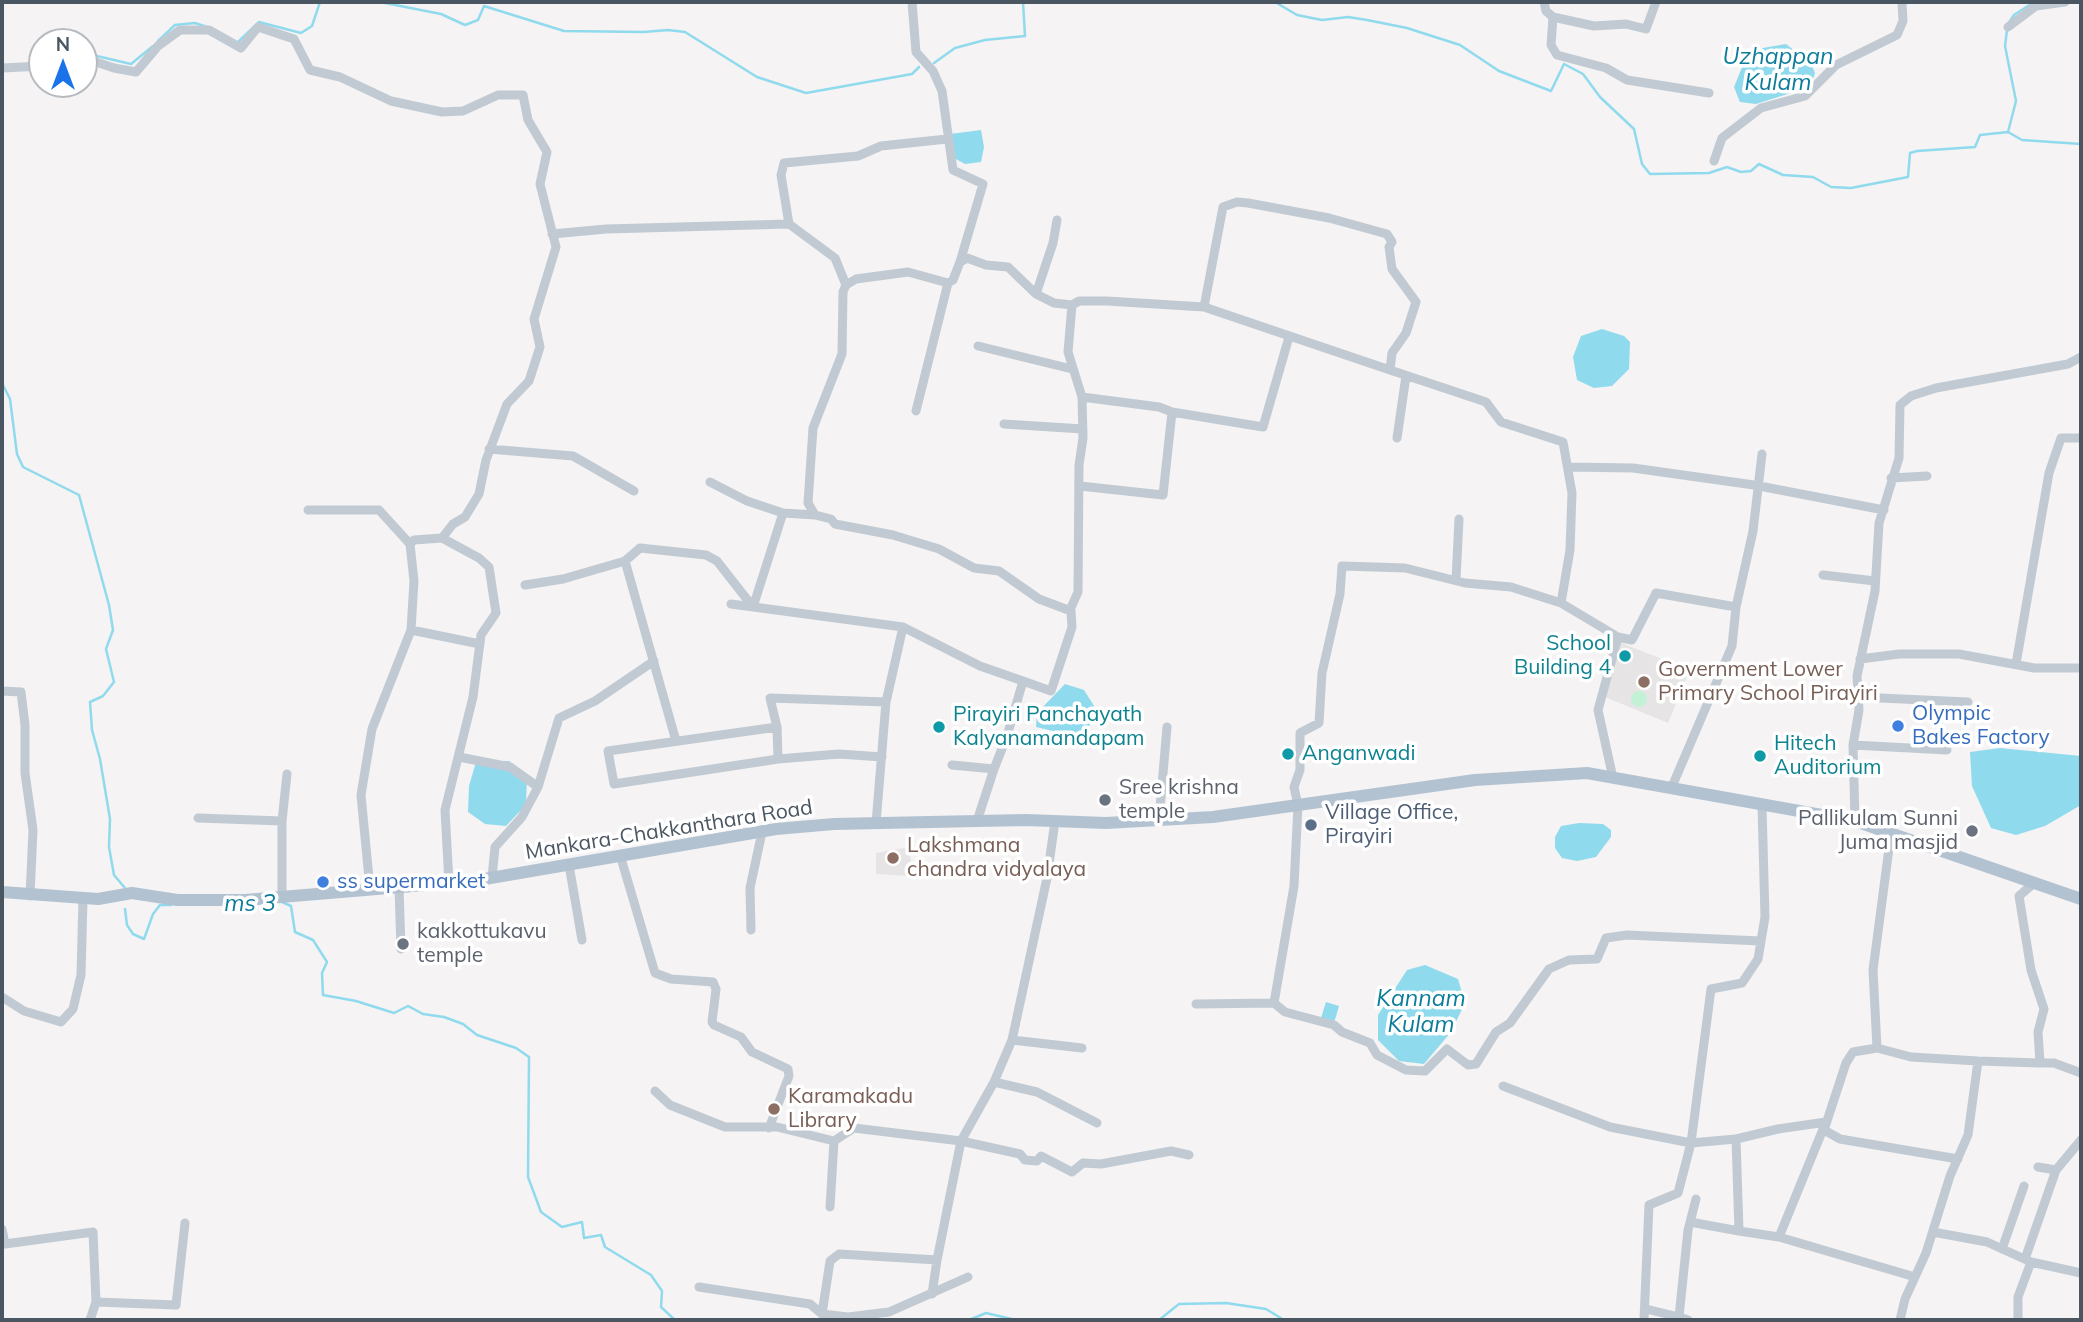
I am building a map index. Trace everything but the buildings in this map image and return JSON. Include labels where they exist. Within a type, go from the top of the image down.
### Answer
[{"type":"main road","name":"Mankara-Chakkanthara Road","points":[[2,892],[83,899],[132,893],[177,900],[245,900],[492,878],[762,832],[876,823],[1213,817],[1475,780],[1587,773],[1855,821],[2081,899]]},
{"type":"street","points":[[912,2],[916,52],[933,71],[942,91],[953,170],[983,184],[960,262],[953,280],[948,283],[916,411]]},
{"type":"street","points":[[1544,2],[1546,11],[1553,17],[1594,26],[1626,24],[1646,29],[1656,2]]},
{"type":"street","points":[[1714,161],[1722,138],[1761,108],[1805,96],[1836,65],[1897,35],[1903,21],[1902,2]]},
{"type":"street","points":[[2008,27],[2036,6],[2065,2]]},
{"type":"street","points":[[1553,17],[1551,45],[1557,55],[1606,68],[1626,80],[1709,93]]},
{"type":"street","points":[[98,63],[136,72],[158,46],[180,30],[209,30],[241,48],[258,27],[294,39],[310,70],[340,77],[391,101],[442,112],[463,111],[498,95],[523,95],[528,120],[547,152],[540,184],[556,247],[534,319],[540,347],[529,381],[507,404],[489,449],[480,494],[465,517],[453,524],[442,538]]},
{"type":"street","points":[[2,68],[28,67]]},
{"type":"street","points":[[789,224],[781,175],[784,163],[847,158],[881,146],[947,139]]},
{"type":"street","points":[[1204,307],[1223,207],[1237,202],[1274,207],[1387,234],[1392,242],[1389,256],[1395,277],[1416,302],[1406,333],[1392,354],[1390,370]]},
{"type":"street","points":[[1036,294],[1053,243],[1056,220]]},
{"type":"street","points":[[552,234],[606,229],[789,224],[796,226],[835,258],[846,285],[841,321],[842,354],[815,423],[811,443],[807,503],[815,515]]},
{"type":"street","points":[[960,262],[967,258],[986,265],[1008,267],[1036,294],[1054,303],[1072,305],[1079,301],[1107,301],[1204,307],[1406,376],[1418,377],[1439,388],[1453,388],[1475,401],[1486,402],[1500,422],[1556,438],[1563,442],[1564,462],[1569,467],[1572,533],[1561,603]]},
{"type":"street","points":[[846,285],[856,279],[908,272],[948,283]]},
{"type":"street","points":[[731,604],[904,627],[980,666],[1051,691],[1072,627],[1073,617],[1070,610],[1078,592],[1083,429],[1082,397],[1068,352],[1072,305]]},
{"type":"street","points":[[1082,397],[1159,407],[1172,412],[1263,426],[1289,337]]},
{"type":"street","points":[[978,346],[1072,369]]},
{"type":"street","points":[[1855,821],[1853,745],[1858,697],[1857,676],[1875,581],[1880,523],[1899,458],[1900,405],[1911,396],[1936,388],[2068,364],[2081,357]]},
{"type":"street","points":[[1397,438],[1406,376]]},
{"type":"street","points":[[1080,486],[1163,495],[1172,412]]},
{"type":"street","points":[[1004,424],[1083,429]]},
{"type":"street","points":[[2016,664],[2049,473],[2061,438],[2081,438]]},
{"type":"street","points":[[489,449],[573,456],[634,491]]},
{"type":"street","points":[[1671,789],[1732,646],[1736,607],[1760,486],[1762,454]]},
{"type":"street","points":[[1569,467],[1633,468],[1760,486],[1884,510]]},
{"type":"street","points":[[1891,478],[1927,476]]},
{"type":"street","points":[[710,482],[747,501],[783,513],[815,515],[843,526],[882,532],[939,549],[974,568],[999,571],[1039,599],[1070,610]]},
{"type":"street","points":[[307,510],[379,510],[410,544],[414,581],[411,630],[372,729],[361,795],[370,889]]},
{"type":"street","points":[[752,607],[783,513]]},
{"type":"street","points":[[1456,580],[1459,519]]},
{"type":"street","points":[[410,544],[415,540],[442,538],[480,558],[489,567],[496,613],[481,635],[459,757],[443,823],[449,883]]},
{"type":"street","points":[[525,586],[563,579],[625,561],[640,548],[706,555],[717,561],[752,607]]},
{"type":"street","points":[[625,561],[676,741]]},
{"type":"street","points":[[1274,1003],[1294,886],[1298,805],[1294,787],[1300,770],[1300,733],[1319,723],[1322,673],[1340,594],[1342,566],[1405,568],[1456,580],[1511,587],[1561,603],[1618,637],[1632,640],[1656,593],[1736,607]]},
{"type":"street","points":[[1822,575],[1875,581]]},
{"type":"street","points":[[876,823],[886,702],[904,627]]},
{"type":"street","points":[[411,630],[480,644]]},
{"type":"street","points":[[1613,778],[1598,710],[1618,637]]},
{"type":"street","points":[[1860,659],[1899,654],[1959,654],[2034,668],[2081,668]]},
{"type":"street","points":[[492,878],[495,847],[522,817],[538,787],[559,718],[595,701],[654,661]]},
{"type":"street","points":[[977,821],[1023,681]]},
{"type":"street","points":[[2,691],[20,692],[24,714],[25,773],[33,830],[30,896]]},
{"type":"street","points":[[1858,697],[1968,702]]},
{"type":"street","points":[[778,759],[777,727],[770,698],[886,702]]},
{"type":"street","points":[[777,727],[608,751],[614,784],[778,759],[839,754],[882,757]]},
{"type":"street","points":[[1159,820],[1167,727]]},
{"type":"street","points":[[1853,745],[1947,750]]},
{"type":"street","points":[[459,757],[510,766],[538,787]]},
{"type":"street","points":[[952,765],[993,769]]},
{"type":"street","points":[[282,896],[282,821],[286,774]]},
{"type":"street","points":[[1644,1320],[1649,1205],[1678,1193],[1691,1143],[1711,989],[1742,982],[1758,959],[1765,917],[1762,806]]},
{"type":"street","points":[[198,818],[282,821]]},
{"type":"street","points":[[932,1293],[961,1141],[994,1082],[1012,1040],[1046,878],[1055,821]]},
{"type":"street","points":[[751,930],[750,888],[762,832]]},
{"type":"street","points":[[1877,1048],[1873,970],[1891,834]]},
{"type":"street","points":[[620,855],[655,973],[671,979],[713,982],[716,989],[712,1022],[741,1037],[752,1052],[788,1069],[789,1076],[769,1128]]},
{"type":"street","points":[[569,865],[582,940]]},
{"type":"street","points":[[2034,883],[2019,896],[2031,970],[2044,1009],[2038,1032],[2040,1063]]},
{"type":"street","points":[[399,887],[401,949]]},
{"type":"street","points":[[2,997],[24,1011],[61,1022],[73,1009],[81,975],[83,899]]},
{"type":"street","points":[[1196,1004],[1274,1003],[1285,1012],[1334,1025],[1342,1032],[1370,1043],[1377,1055],[1406,1070],[1425,1071],[1447,1049],[1468,1065],[1476,1064],[1496,1032],[1510,1023],[1549,969],[1569,961],[1597,959],[1606,938],[1627,935],[1761,941]]},
{"type":"street","points":[[1012,1040],[1082,1048]]},
{"type":"street","points":[[1779,1237],[1853,1052],[1877,1048],[1911,1057],[2054,1063],[2081,1073]]},
{"type":"street","points":[[1900,1320],[1905,1299],[1933,1232],[1968,1135],[1978,1061]]},
{"type":"street","points":[[994,1082],[1037,1092],[1097,1123]]},
{"type":"street","points":[[1503,1086],[1610,1127],[1691,1143],[1736,1139],[1826,1122]]},
{"type":"street","points":[[655,1091],[670,1105],[725,1127],[769,1128],[834,1141],[854,1128],[961,1141],[1020,1154],[1024,1160],[1037,1161],[1041,1156],[1072,1172],[1083,1163],[1101,1164],[1171,1151],[1189,1155]]},
{"type":"street","points":[[1826,1122],[1824,1130],[1840,1139],[1958,1159]]},
{"type":"street","points":[[1736,1139],[1739,1231]]},
{"type":"street","points":[[2018,1320],[2018,1297],[2056,1170],[2081,1140]]},
{"type":"street","points":[[830,1207],[834,1141]]},
{"type":"street","points":[[2038,1167],[2056,1170]]},
{"type":"street","points":[[2002,1249],[2024,1186]]},
{"type":"street","points":[[1646,1309],[1684,1319],[1690,1222],[1696,1199]]},
{"type":"street","points":[[1690,1222],[1779,1237],[1915,1277]]},
{"type":"street","points":[[96,1302],[176,1305],[185,1223]]},
{"type":"street","points":[[2,1229],[5,1244],[93,1232],[96,1302],[90,1320]]},
{"type":"street","points":[[1933,1232],[1987,1242],[2028,1261],[2081,1273]]},
{"type":"street","points":[[822,1314],[830,1261],[839,1254],[937,1260]]},
{"type":"street","points":[[699,1287],[810,1304],[822,1314],[848,1317],[888,1312],[968,1277]]},
{"type":"shaded area","name":"Government Lower Primary School Pirayiri","points":[[1619,642],[1690,670],[1668,723],[1598,694]]},
{"type":"shaded area","name":"Lakshmana chandra vidyalaya","points":[[909,847],[913,876],[876,874],[876,853]]},
{"type":"green space","points":[[1639,691],[1645,693],[1645,705],[1639,707],[1633,705],[1631,699],[1633,693]]},
{"type":"water","name":"Uzhappan Kulam","points":[[1786,44],[1811,63],[1815,73],[1812,82],[1794,92],[1756,104],[1740,102],[1734,87],[1745,60],[1763,48]]},
{"type":"water","points":[[981,130],[984,147],[981,162],[965,164],[954,158],[950,134]]},
{"type":"water","points":[[1602,329],[1624,336],[1630,342],[1629,369],[1612,386],[1594,388],[1577,380],[1573,357],[1581,336]]},
{"type":"water","points":[[1065,684],[1084,690],[1096,709],[1088,729],[1070,735],[1036,727],[1037,713]]},
{"type":"water","points":[[2000,748],[2081,756],[2081,805],[2045,826],[2016,835],[1991,828],[1972,786],[1970,752]]},
{"type":"water","points":[[509,761],[527,776],[526,805],[506,826],[485,824],[468,812],[469,786],[476,762]]},
{"type":"water","points":[[1579,823],[1603,824],[1611,830],[1611,837],[1596,857],[1577,861],[1562,858],[1555,848],[1555,837],[1561,826]]},
{"type":"water","name":"Kannam Kulam","points":[[1425,965],[1458,979],[1465,1003],[1451,1032],[1424,1064],[1399,1061],[1378,1040],[1378,1015],[1407,970]]},
{"type":"water","name":"Kannam Kulam","points":[[1326,1002],[1339,1006],[1334,1023],[1321,1018]]},
{"type":"waterway","points":[[238,42],[259,22],[301,33],[312,26],[320,2]]},
{"type":"waterway","points":[[380,2],[441,14],[465,25],[478,20],[484,6],[564,31],[685,32],[757,77],[806,93],[912,74],[919,67]]},
{"type":"waterway","points":[[934,63],[955,48],[985,40],[1025,36],[1023,2]]},
{"type":"waterway","points":[[1275,2],[1297,15],[1322,20],[1348,17],[1367,20],[1407,28],[1460,45],[1499,71],[1551,91],[1564,64],[1583,74],[1600,97],[1634,129],[1642,164],[1650,174],[1709,173],[1727,167],[1741,172],[1751,171],[1759,164],[1783,175],[1813,177],[1831,187],[1851,188],[1908,177],[1910,153],[1975,147],[1980,135],[2008,132],[2016,101],[2005,46],[2007,30]]},
{"type":"waterway","points":[[2008,24],[2014,15],[2031,4]]},
{"type":"waterway","points":[[158,41],[175,25],[195,23],[207,27]]},
{"type":"waterway","points":[[98,56],[131,64],[153,46]]},
{"type":"waterway","points":[[2008,132],[2022,140],[2081,144]]},
{"type":"waterway","points":[[2,383],[10,399],[17,454],[23,467],[79,495],[109,605],[113,630],[106,649],[114,682],[103,696],[90,702],[92,730],[110,819],[109,847],[114,875],[125,888]]},
{"type":"waterway","points":[[282,902],[291,906],[295,932],[313,940],[327,962],[322,973],[323,995],[356,1001],[394,1013],[408,1006],[423,1014],[444,1017],[463,1024],[477,1035],[516,1048],[529,1057],[528,1177],[541,1212],[562,1227],[582,1222],[584,1238],[601,1235],[605,1247],[651,1275],[662,1291],[661,1307],[675,1320]]},
{"type":"waterway","name":"ms 3","points":[[125,909],[127,925],[133,934],[144,939],[153,914],[160,905],[171,905]]},
{"type":"waterway","points":[[1159,1320],[1179,1304],[1226,1303],[1266,1309],[1284,1320]]},
{"type":"waterway","points":[[969,1320],[986,1313],[1016,1320]]},
{"type":"place","name":"School Building 4","points":[[1625,656]]},
{"type":"place","name":"Government Lower Primary School Pirayiri","points":[[1644,682]]},
{"type":"place","name":"Olympic Bakes Factory","points":[[1898,726]]},
{"type":"place","name":"Pirayiri Panchayath Kalyanamandapam","points":[[939,727]]},
{"type":"place","name":"Anganwadi","points":[[1288,754]]},
{"type":"place","name":"Hitech Auditorium","points":[[1760,756]]},
{"type":"place","name":"Sree krishna temple","points":[[1105,800]]},
{"type":"place","name":"Village Office, Pirayiri","points":[[1311,825]]},
{"type":"place","name":"Pallikulam Sunni Juma masjid","points":[[1972,831]]},
{"type":"place","name":"Lakshmana chandra vidyalaya","points":[[893,858]]},
{"type":"place","name":"ss supermarket","points":[[323,882]]},
{"type":"place","name":"kakkottukavu temple","points":[[403,944]]},
{"type":"place","name":"Karamakadu Library","points":[[774,1109]]}]
